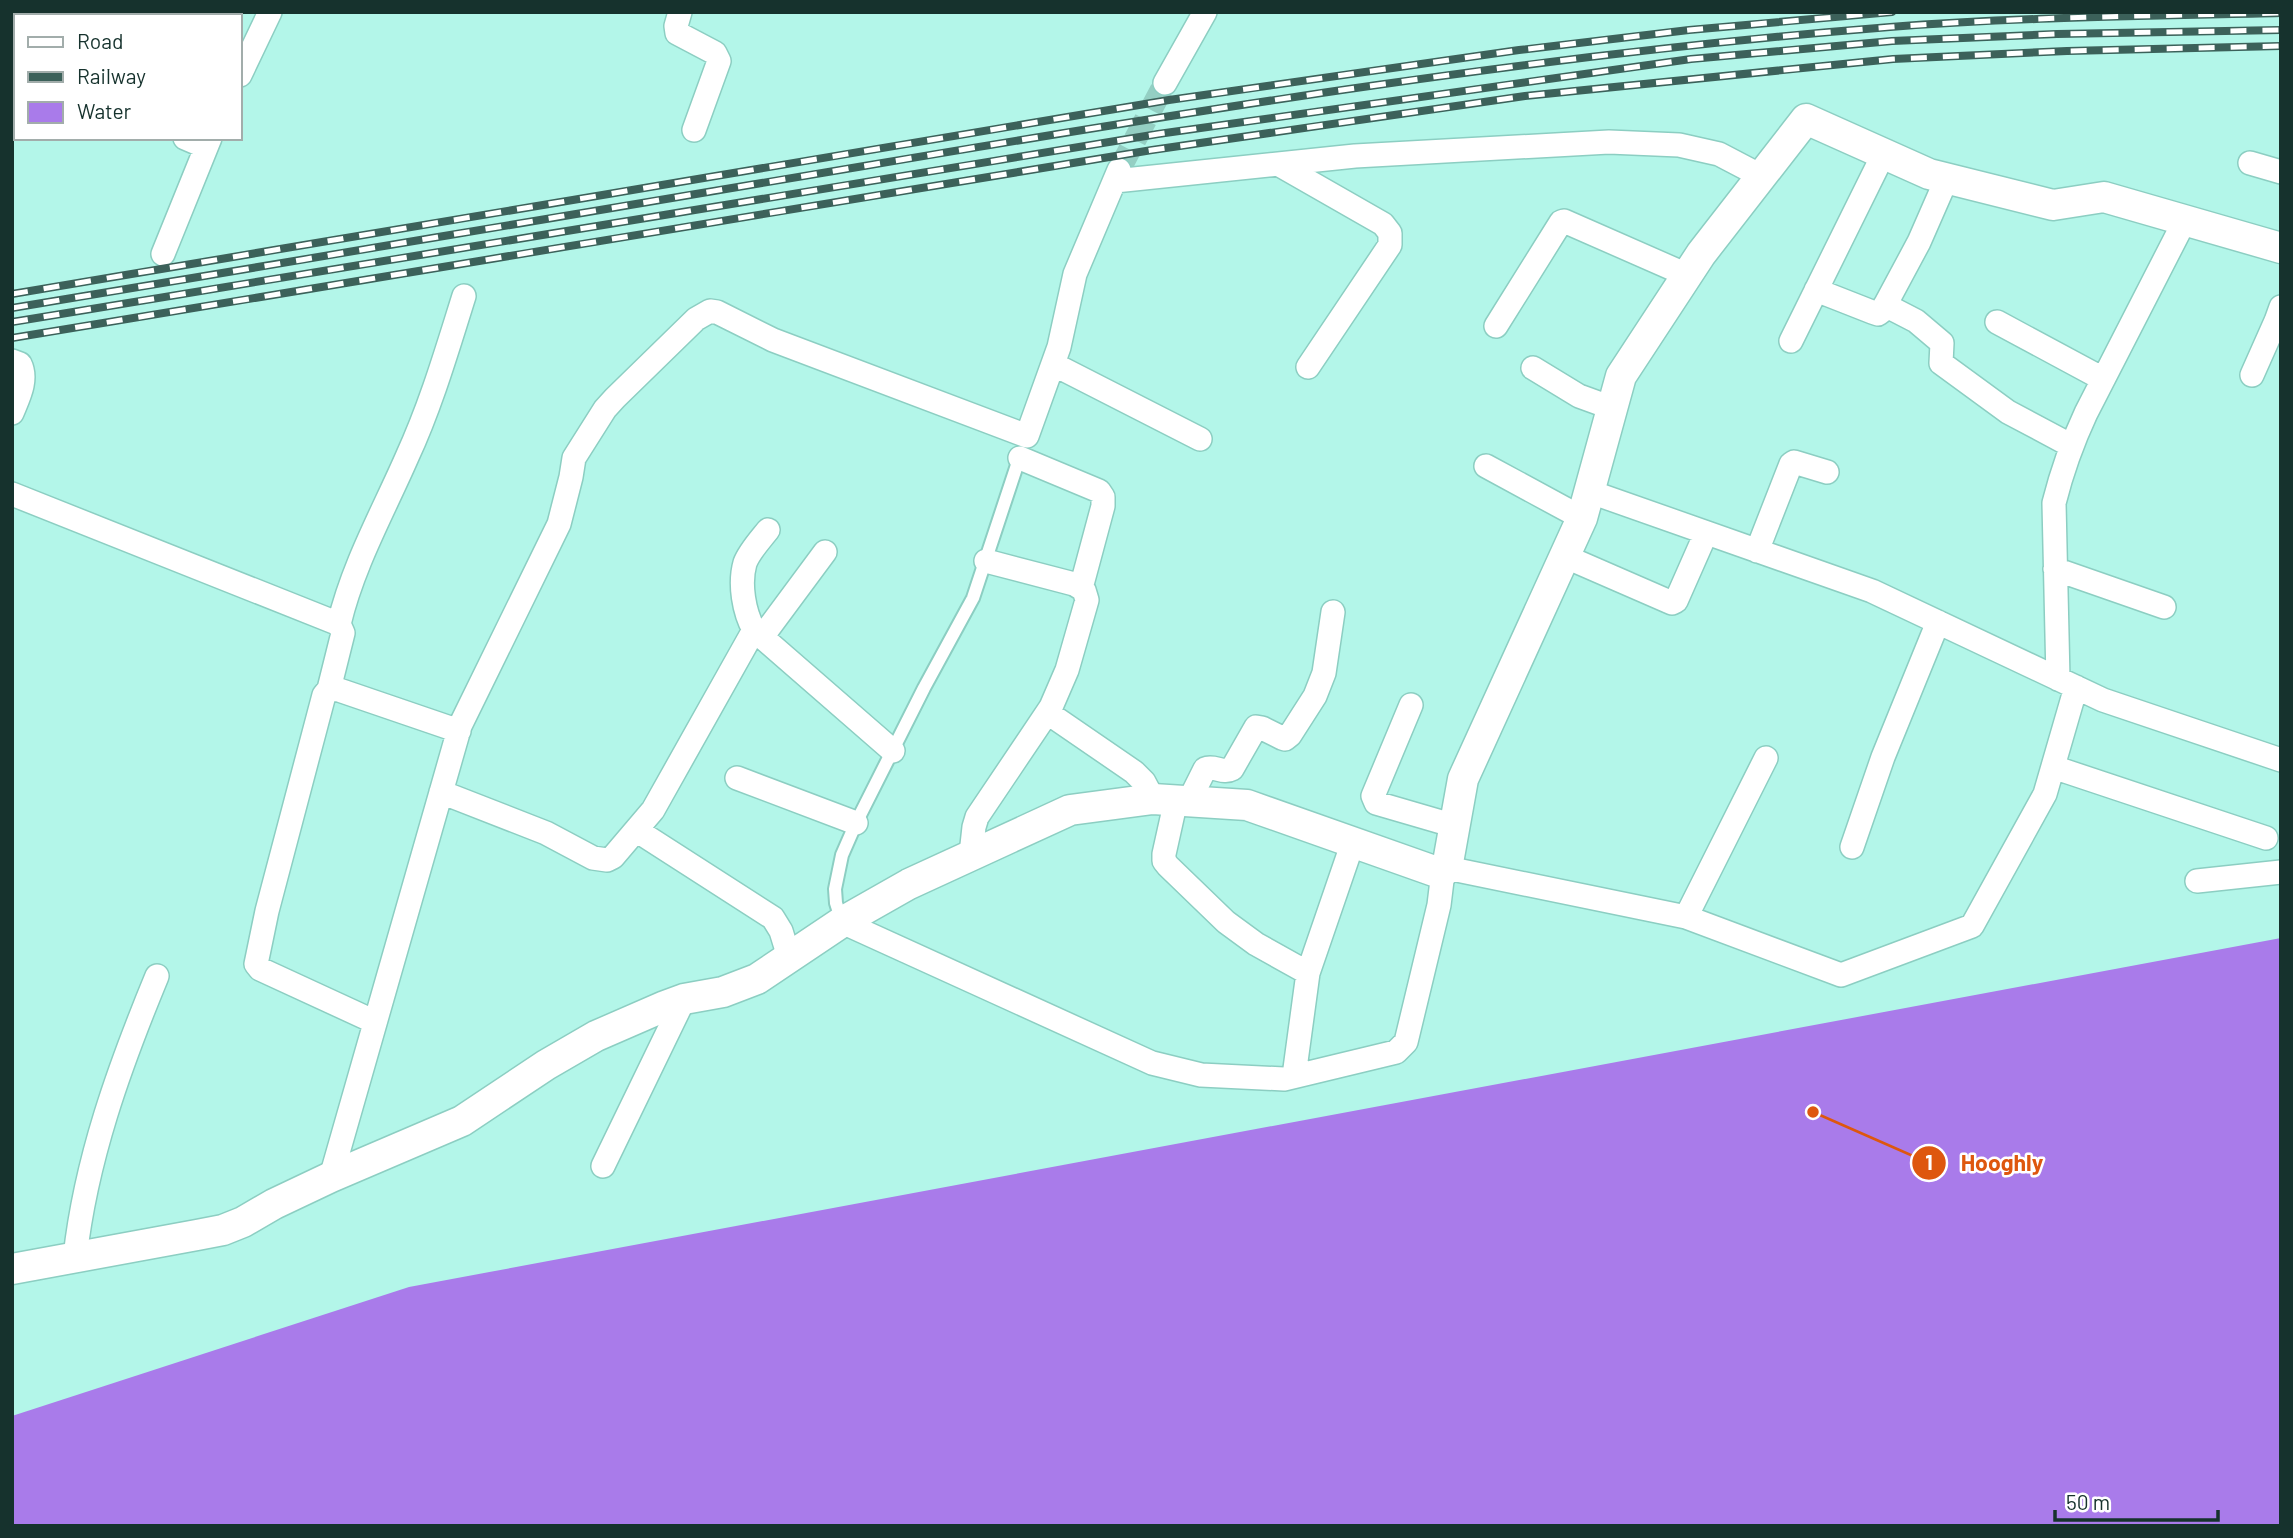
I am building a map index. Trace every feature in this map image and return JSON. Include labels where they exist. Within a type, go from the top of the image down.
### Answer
[{"type":"street","points":[[242,71],[270,12]]},
{"type":"street","points":[[680,12],[677,33],[715,54],[719,61],[694,130]]},
{"type":"street","points":[[1165,83],[1205,12]]},
{"type":"street","points":[[842,922],[1152,1063],[1201,1075],[1284,1079],[1396,1052],[1406,1042],[1439,905],[1463,779],[1585,505],[1621,376],[1700,254],[1806,119],[1929,174],[2053,205],[2104,197],[2281,248]]},
{"type":"street","points":[[163,254],[200,141]]},
{"type":"street","points":[[1023,447],[1059,347],[1075,274],[1117,175],[1355,156],[1644,142],[1679,145],[1718,154],[1761,176]]},
{"type":"street","points":[[1791,341],[1884,153]]},
{"type":"street","points":[[2250,163],[2281,172]]},
{"type":"street","points":[[1278,164],[1383,225],[1390,233],[1390,245],[1308,367]]},
{"type":"street","points":[[1816,290],[1878,314],[1882,312],[1919,242],[1947,178]]},
{"type":"street","points":[[12,1269],[223,1230],[243,1222],[331,1177],[462,1121],[546,1065],[596,1036],[684,999],[744,985],[757,979],[842,922],[909,884],[1070,810],[1172,800],[1247,805],[1434,871],[1445,870],[1686,917],[1840,975],[1972,926],[2045,794],[2053,767],[2067,683],[2055,569],[2054,503],[2070,445],[2185,220]]},
{"type":"street","points":[[1496,326],[1564,221],[1687,275]]},
{"type":"street","points":[[374,1022],[256,964],[267,911],[320,708],[329,689],[343,633],[339,624],[354,574],[429,404],[464,296]]},
{"type":"street","points":[[1885,306],[1916,321],[1942,343],[1939,362],[2008,412],[2070,445]]},
{"type":"street","points":[[2252,375],[2281,307]]},
{"type":"street","points":[[331,1177],[459,731],[559,524],[575,455],[615,398],[704,314],[717,312],[773,340],[1023,447],[1098,491],[1103,497],[1103,506],[1081,588]]},
{"type":"street","points":[[1997,322],[2103,379]]},
{"type":"street","points":[[12,361],[20,365],[23,374],[21,389],[12,413]]},
{"type":"street","points":[[1053,364],[1200,439]]},
{"type":"street","points":[[1533,368],[1579,396],[1612,408]]},
{"type":"street","points":[[1757,551],[1791,464],[1794,462],[1827,472]]},
{"type":"street","points":[[1486,466],[1585,505],[1706,533],[1872,591],[2104,700],[2281,760]]},
{"type":"street","points":[[12,494],[339,624]]},
{"type":"street","points":[[768,530],[745,563],[744,594],[747,618],[758,634],[892,751]]},
{"type":"street","points":[[1564,556],[1672,603],[1676,601],[1706,533]]},
{"type":"street","points":[[441,792],[546,833],[600,860],[613,857],[660,798],[758,634],[825,552]]},
{"type":"street","points":[[971,854],[977,817],[1048,713],[1068,670],[1087,600],[1084,590],[1074,584],[986,561]]},
{"type":"street","points":[[2055,569],[2164,607]]},
{"type":"street","points":[[1308,973],[1256,944],[1227,922],[1168,866],[1164,861],[1164,854],[1172,800],[1205,769],[1232,769],[1256,727],[1282,738],[1290,735],[1315,696],[1324,673],[1333,612]]},
{"type":"street","points":[[1852,847],[1883,757],[1938,622]]},
{"type":"street","points":[[329,689],[339,690],[459,731]]},
{"type":"street","points":[[1411,705],[1373,796],[1374,800],[1376,803],[1455,826]]},
{"type":"street","points":[[1048,713],[1172,800]]},
{"type":"street","points":[[1686,917],[1766,758]]},
{"type":"street","points":[[2053,767],[2266,838]]},
{"type":"street","points":[[737,778],[856,823]]},
{"type":"street","points":[[636,830],[773,918],[781,931],[789,957]]},
{"type":"street","points":[[1294,1076],[1308,973],[1353,842]]},
{"type":"street","points":[[2197,881],[2281,872]]},
{"type":"street","points":[[75,1257],[84,1189],[95,1146],[131,1040],[157,976]]},
{"type":"street","points":[[603,1166],[684,999]]},
{"type":"lane","points":[[842,922],[835,890],[837,872],[856,823],[973,598],[1023,447]]},
{"type":"water","points":[[2281,938],[2281,1526],[12,1526],[12,1416],[409,1287]]},
{"type":"tunnel","points":[[1119,170],[1165,83]]},
{"type":"railway","points":[[12,294],[1169,100],[1519,50],[1689,30],[1892,12]]},
{"type":"railway","points":[[12,308],[1119,124],[1503,68],[1761,38],[1890,27],[2036,19],[2281,13]]},
{"type":"railway","points":[[12,322],[1158,134],[1691,59],[1892,41],[2057,34],[2281,30]]},
{"type":"railway","points":[[12,338],[1152,150],[1525,96],[1893,59],[2067,51],[2281,46]]},
{"type":"place","name":"Hooghly","points":[[1813,1112]]}]
